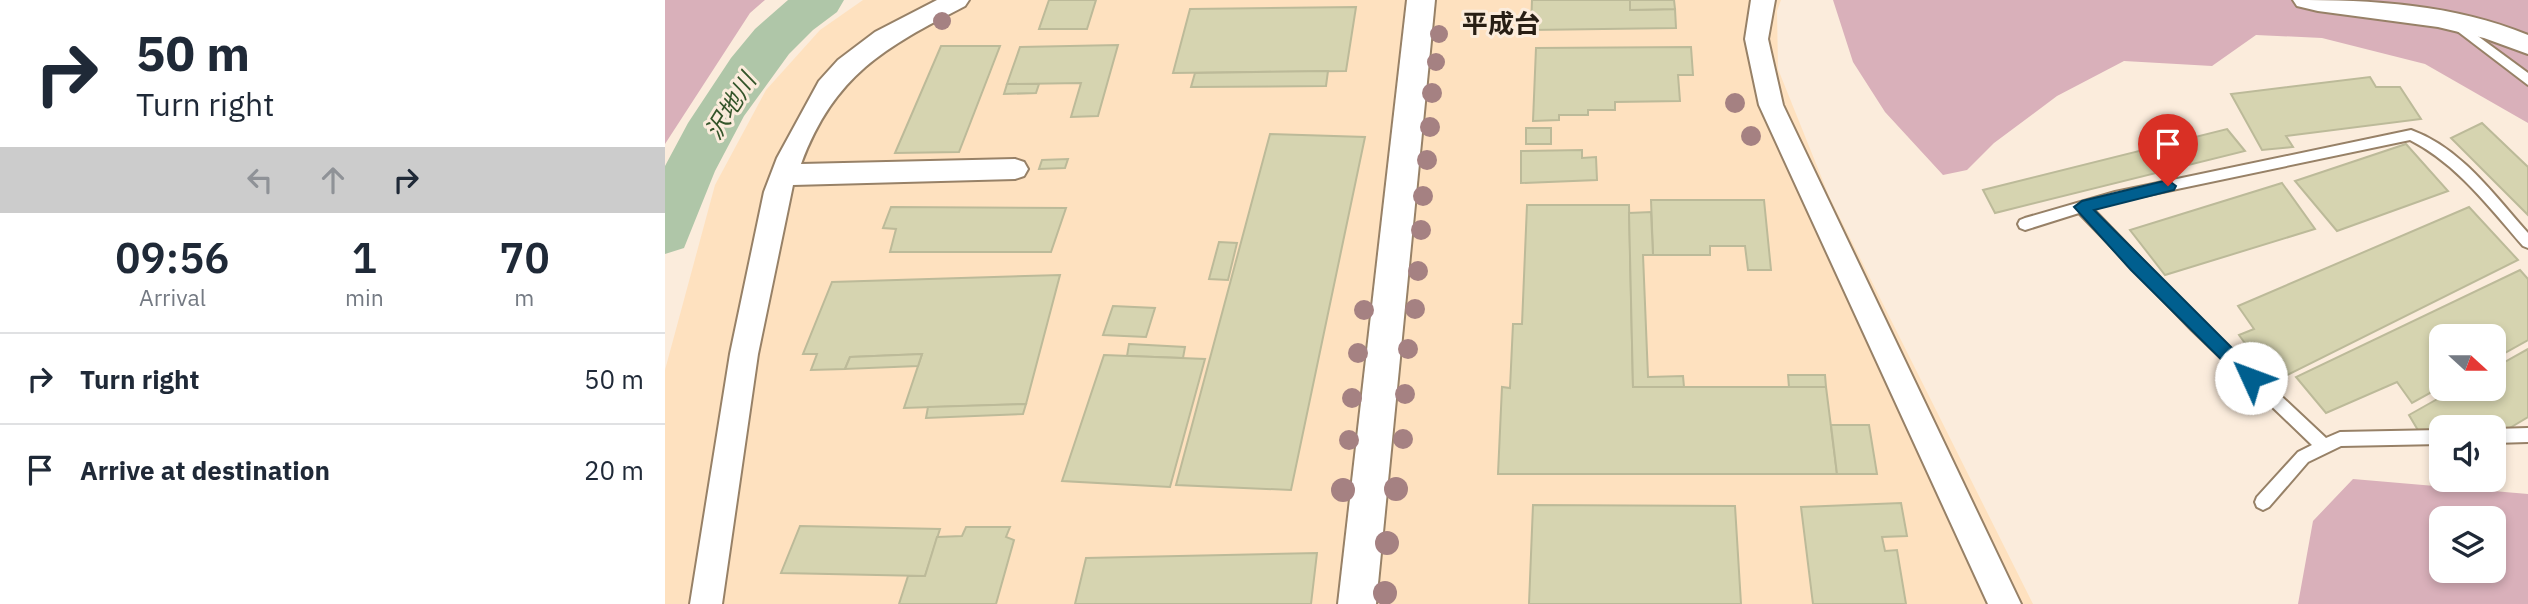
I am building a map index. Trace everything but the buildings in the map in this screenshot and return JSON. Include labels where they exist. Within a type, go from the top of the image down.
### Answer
[{"type":"street","points":[[706,604],[744,354],[777,192],[784,175],[823,97],[847,66],[883,38],[957,0]]},
{"type":"street","points":[[1357,604],[1421,0]]},
{"type":"street","points":[[1763,0],[1756,35],[1759,69],[1771,105],[2005,604]]},
{"type":"street","points":[[2305,0],[2332,6],[2406,13],[2507,36],[2528,45]]},
{"type":"street","points":[[784,175],[1015,169]]},
{"type":"lane","points":[[2456,24],[2528,80]]},
{"type":"lane","points":[[2025,224],[2115,197],[2410,135],[2433,144],[2472,181],[2528,242]]},
{"type":"lane","points":[[2082,207],[2197,326],[2324,446]]},
{"type":"lane","points":[[2506,436],[2528,435]]},
{"type":"lane","points":[[2263,502],[2303,457],[2340,439],[2429,437]]},
{"type":"shaded area","points":[[665,0],[765,0],[750,13],[665,144]]},
{"type":"shaded area","points":[[863,0],[1781,0],[1777,11],[1778,69],[1829,196],[2033,604],[665,604],[665,370],[715,185],[766,90],[820,30]]},
{"type":"shaded area","points":[[1833,0],[2528,0],[2528,123],[2425,64],[2322,38],[2256,35],[2212,66],[2124,61],[2057,96],[1994,143],[1967,170],[1943,175],[1885,112],[1853,62]]},
{"type":"shaded area","points":[[2353,479],[2429,486],[2429,492],[2528,494],[2528,604],[2298,604],[2313,521]]},
{"type":"waterway","name":"沢地川","points":[[665,232],[689,171],[726,103],[772,42],[796,18],[821,0]]},
{"type":"district","name":"平成台","points":[[1501,23]]},
{"type":"route","points":[[2168,186],[2082,207],[2136,265],[2251,378]]}]
